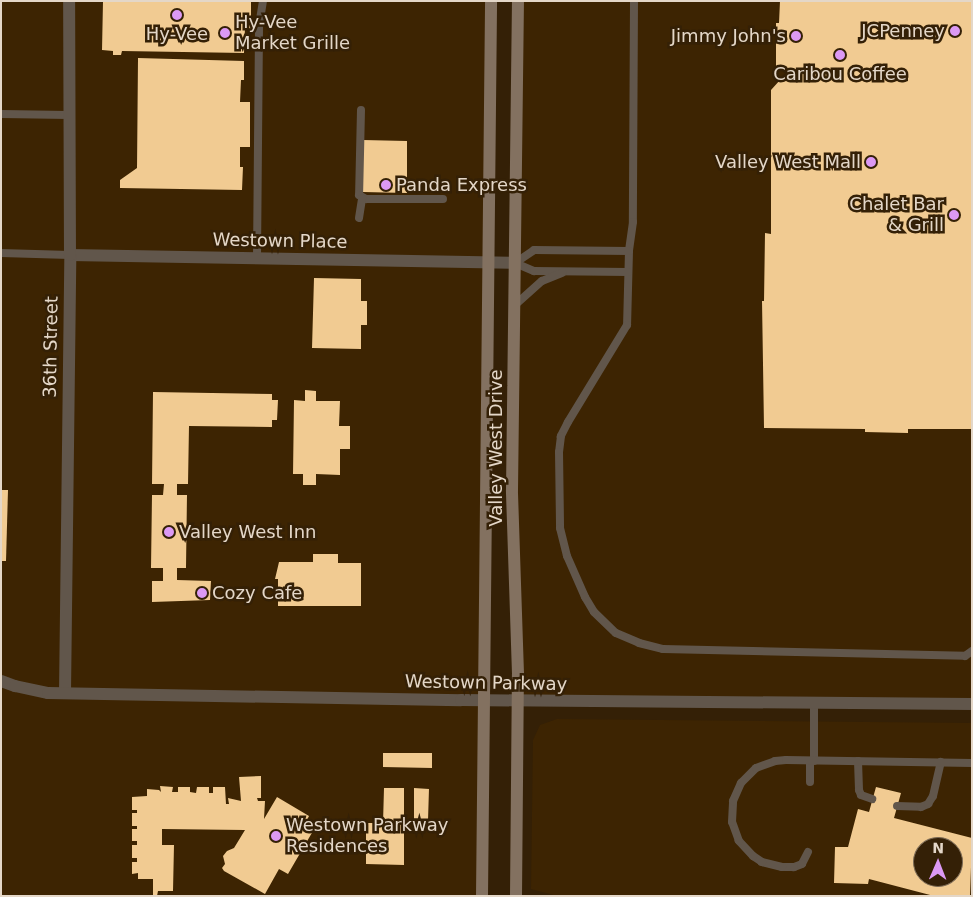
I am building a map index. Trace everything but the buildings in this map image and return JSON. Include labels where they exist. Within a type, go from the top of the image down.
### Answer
[{"type":"main road","name":"Valley West Drive","points":[[482,896],[491,1]]},
{"type":"main road","name":"Valley West Drive","points":[[516,896],[518,701],[512,490],[518,1]]},
{"type":"street","name":"36th Street","points":[[65,694],[70,255],[69,1]]},
{"type":"street","name":"Westown Place","points":[[70,255],[515,263]]},
{"type":"street","name":"Westown Parkway","points":[[1,680],[15,686],[48,693],[65,694],[518,701],[972,704]]},
{"type":"lane","points":[[257,258],[259,26],[263,1]]},
{"type":"lane","points":[[634,1],[632,222],[629,251],[627,325],[568,422],[561,436],[559,452],[560,528],[580,586],[594,612],[616,633],[639,643],[663,649],[964,656],[972,651]]},
{"type":"lane","points":[[359,218],[362,198],[359,195],[360,110]]},
{"type":"lane","points":[[1,114],[69,115]]},
{"type":"lane","points":[[362,198],[443,199]]},
{"type":"lane","points":[[515,263],[534,250],[629,251]]},
{"type":"lane","points":[[1,253],[70,255]]},
{"type":"lane","points":[[515,263],[534,271],[628,272]]},
{"type":"lane","points":[[515,305],[542,282],[566,271]]},
{"type":"lane","points":[[810,782],[814,702]]},
{"type":"lane","points":[[808,852],[802,864],[794,867],[762,862],[750,853],[740,841],[732,822],[733,802],[741,782],[756,768],[776,761],[972,763]]},
{"type":"lane","points":[[858,761],[859,790],[861,795],[872,799]]},
{"type":"lane","points":[[898,806],[921,807],[928,804],[933,796],[940,762]]},
{"type":"shaded area","points":[[1,1],[491,1],[482,896],[1,896]]},
{"type":"shaded area","name":"Valley West Mall","points":[[518,1],[972,1],[972,704],[518,701]]},
{"type":"shaded area","points":[[557,719],[972,723],[972,896],[557,896],[531,889],[533,740],[540,725]]},
{"type":"place","name":"Hy-Vee","points":[[177,15]]},
{"type":"place","name":"JCPenney","points":[[955,31]]},
{"type":"place","name":"Hy-Vee Market Grille","points":[[225,33]]},
{"type":"place","name":"Jimmy John's","points":[[796,36]]},
{"type":"place","name":"Caribou Coffee","points":[[840,55]]},
{"type":"place","name":"Valley West Mall","points":[[871,162]]},
{"type":"place","name":"Panda Express","points":[[386,185]]},
{"type":"place","name":"Chalet Bar & Grill","points":[[954,215]]},
{"type":"place","name":"Valley West Inn","points":[[169,532]]},
{"type":"place","name":"Cozy Cafe","points":[[202,593]]},
{"type":"place","name":"Westown Parkway Residences","points":[[276,836]]}]
